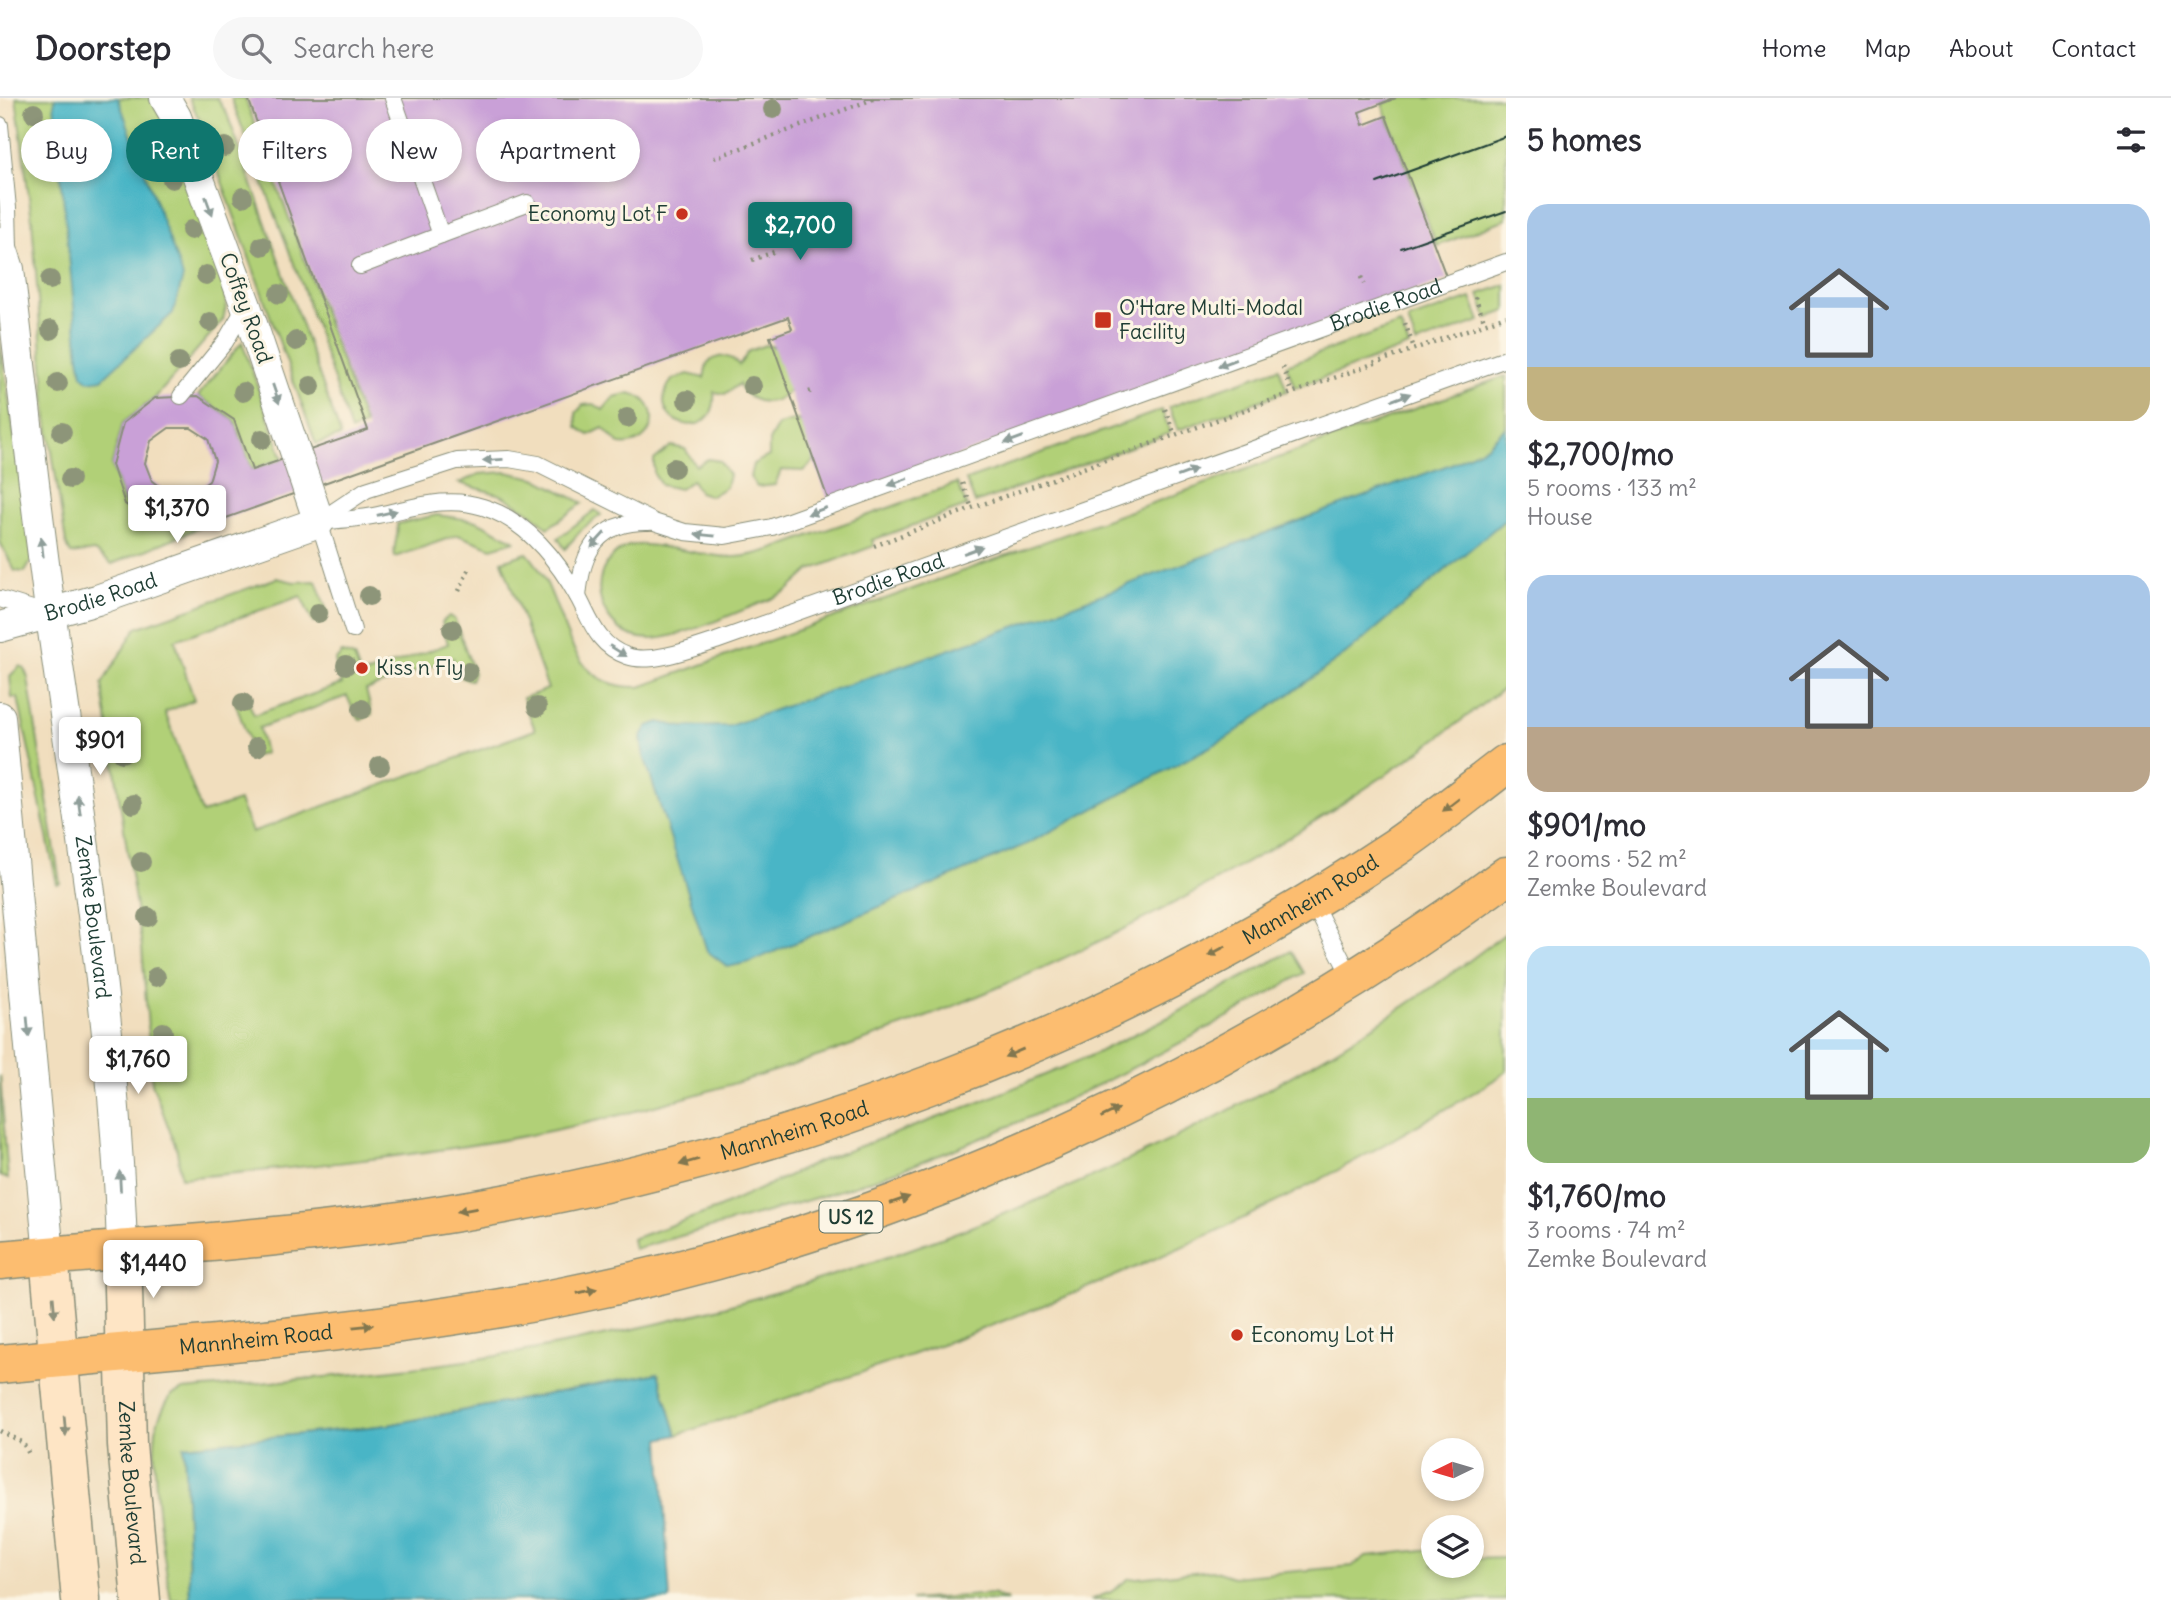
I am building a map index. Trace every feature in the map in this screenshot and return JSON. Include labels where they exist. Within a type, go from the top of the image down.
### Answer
[{"type":"main road","name":"Mannheim Road","points":[[0,1260],[426,1217],[546,1195],[676,1166],[802,1130],[1014,1053],[1158,982],[1311,899],[1397,846],[1506,764]]},
{"type":"main road","name":"Mannheim Road","points":[[0,1364],[417,1320],[562,1297],[740,1254],[946,1185],[1089,1123],[1204,1068],[1444,922],[1506,876]]},
{"type":"street","name":"Coffey Road","points":[[165,98],[176,117],[246,306],[319,522]]},
{"type":"street","name":"Zemke Boulevard","points":[[4,255],[51,615],[99,945],[120,1176],[127,1445],[141,1600]]},
{"type":"street","name":"Brodie Road","points":[[0,627],[51,615],[319,522]]},
{"type":"street","points":[[0,717],[81,1600]]},
{"type":"lane","points":[[393,98],[441,235]]},
{"type":"lane","points":[[0,124],[8,208],[4,255]]},
{"type":"lane","points":[[360,266],[527,203]]},
{"type":"lane","name":"Brodie Road","points":[[319,522],[366,490],[457,461],[509,459],[538,464],[654,522],[685,533],[725,536],[772,527],[1506,262]]},
{"type":"lane","points":[[181,396],[225,342],[246,306]]},
{"type":"lane","name":"Brodie Road","points":[[319,522],[374,516],[446,500],[482,506],[509,519],[537,539],[578,597],[587,621],[608,645],[629,657],[647,658],[681,652],[1506,359]]},
{"type":"lane","points":[[319,522],[353,630]]},
{"type":"lane","points":[[578,597],[580,572],[590,548],[607,530],[627,522],[654,522]]},
{"type":"lane","points":[[0,599],[51,615]]},
{"type":"lane","points":[[1311,899],[1352,979]]},
{"type":"path","points":[[714,158],[876,98]]},
{"type":"path","points":[[812,122],[815,130]]},
{"type":"path","points":[[752,260],[774,252]]},
{"type":"path","points":[[1361,277],[1364,284]]},
{"type":"path","points":[[1475,296],[1485,323]]},
{"type":"path","points":[[874,546],[972,508],[1506,316]]},
{"type":"path","points":[[1405,322],[1414,348]]},
{"type":"path","points":[[1283,366],[1293,392]]},
{"type":"path","points":[[1165,408],[1175,435]]},
{"type":"path","points":[[962,482],[972,508]]},
{"type":"path","points":[[459,591],[470,566]]},
{"type":"green space","points":[[16,98],[150,98],[163,119],[126,119],[126,182],[186,182],[225,286],[226,306],[223,320],[155,398],[123,423],[112,465],[125,504],[161,527],[201,527],[112,564],[94,551],[71,554],[66,543],[47,419],[27,182],[112,182],[112,119],[21,119],[21,136]]},
{"type":"green space","points":[[189,98],[217,98],[227,114],[238,145],[238,182],[251,182],[341,436],[316,444],[222,182],[224,119],[199,119]]},
{"type":"green space","points":[[231,98],[245,98],[253,119],[239,119]]},
{"type":"green space","points":[[1397,98],[1506,98],[1506,219],[1437,246],[1382,104]]},
{"type":"green space","points":[[263,182],[276,182],[365,425],[351,431],[302,285]]},
{"type":"green space","points":[[1506,285],[1506,311],[1487,318],[1479,294]]},
{"type":"green space","points":[[1471,298],[1480,321],[1416,344],[1408,320]]},
{"type":"green space","points":[[1400,324],[1409,346],[1295,388],[1286,365]]},
{"type":"green space","points":[[0,342],[33,558],[25,572],[15,571],[0,542]]},
{"type":"green space","points":[[242,342],[283,459],[252,470],[234,420],[198,396]]},
{"type":"green space","points":[[765,345],[775,347],[792,388],[786,394],[779,399],[764,402],[750,397],[739,384],[725,394],[714,392],[712,409],[705,420],[682,424],[672,418],[665,408],[665,395],[672,380],[688,374],[704,378],[707,364],[719,357],[728,357],[739,365],[749,351]]},
{"type":"green space","points":[[1279,368],[1287,391],[1178,430],[1169,407]]},
{"type":"green space","points":[[1506,376],[1506,686],[1424,748],[1254,859],[1165,908],[981,995],[887,1032],[724,1086],[592,1122],[525,1136],[353,1161],[181,1178],[177,1150],[152,1083],[142,947],[102,684],[136,628],[277,578],[294,582],[316,581],[328,614],[324,623],[313,623],[301,596],[175,640],[194,700],[165,712],[202,813],[239,801],[252,832],[535,730],[523,698],[548,689],[502,561],[527,553],[552,594],[579,658],[594,674],[613,684],[640,687]]},
{"type":"green space","points":[[630,393],[649,405],[652,414],[652,424],[641,439],[631,444],[619,444],[603,428],[589,435],[577,427],[576,413],[583,405],[594,404],[603,410],[614,397]]},
{"type":"green space","points":[[1162,410],[1170,433],[975,503],[966,480]]},
{"type":"green space","points":[[797,420],[805,423],[817,458],[804,471],[781,470],[775,485],[757,487],[750,477],[753,464],[769,456],[769,441],[778,425]]},
{"type":"green space","points":[[671,446],[685,449],[696,466],[708,459],[720,461],[729,475],[726,487],[711,496],[699,492],[692,480],[680,489],[661,485],[654,474],[654,460]]},
{"type":"green space","points":[[506,472],[535,478],[583,503],[548,528],[531,513],[501,495],[459,483],[479,474]]},
{"type":"green space","points":[[957,483],[967,506],[872,540],[874,546],[810,570],[787,591],[771,599],[694,629],[663,638],[633,636],[618,628],[601,602],[599,586],[602,571],[611,558],[626,547],[648,545],[724,557],[757,554]]},
{"type":"green space","points":[[595,510],[601,515],[583,528],[565,549],[558,538]]},
{"type":"green space","points":[[437,515],[477,521],[515,541],[492,548],[458,535],[395,557],[397,524]]},
{"type":"green space","points":[[449,616],[455,620],[474,673],[471,680],[462,678],[453,658],[366,690],[372,714],[361,720],[355,714],[347,696],[259,728],[265,753],[256,756],[253,752],[234,699],[237,692],[245,694],[254,715],[342,684],[335,661],[342,653],[354,657],[361,676],[448,644],[442,622]]},
{"type":"green space","points":[[20,666],[24,668],[28,678],[60,883],[57,884],[18,698],[12,698],[10,676]]},
{"type":"green space","points":[[1506,933],[1506,1072],[1397,1137],[1224,1228],[1045,1305],[862,1372],[677,1435],[658,1373],[388,1425],[184,1446],[190,1600],[171,1600],[158,1512],[155,1442],[161,1413],[171,1395],[183,1390],[405,1369],[537,1349],[664,1322],[792,1287],[920,1246],[1046,1196],[1169,1141],[1288,1078],[1400,1009]]},
{"type":"green space","points":[[1291,951],[1304,973],[1146,1061],[1037,1114],[869,1181],[634,1249],[632,1239],[717,1209],[820,1161],[975,1104],[1088,1057],[1177,1013]]},
{"type":"green space","points":[[0,1075],[8,1179],[0,1176]]},
{"type":"green space","points":[[1421,1550],[1421,1578],[1484,1578],[1484,1559],[1506,1558],[1506,1600],[1090,1600],[1111,1592],[1128,1579],[1212,1570],[1233,1577],[1353,1566],[1366,1556]]},
{"type":"green space","points":[[992,1594],[1008,1600],[911,1600]]},
{"type":"water","points":[[56,98],[118,98],[126,120],[126,182],[149,182],[183,277],[173,313],[102,379],[89,381],[82,375],[79,357],[62,182],[112,182],[112,119],[55,119]]},
{"type":"water","points":[[1506,427],[1506,519],[1346,654],[1227,738],[1027,844],[750,962],[728,967],[707,951],[643,753],[641,737],[648,726],[659,722],[683,727],[729,726],[1022,624],[1451,464],[1487,446]]},
{"type":"water","points":[[658,1373],[677,1435],[660,1439],[670,1600],[190,1600],[184,1446],[388,1425]]},
{"type":"building","points":[[248,98],[1396,98],[1359,112],[1363,125],[1386,116],[1447,279],[829,502],[770,337],[792,329],[788,317],[201,527],[161,527],[125,504],[112,465],[123,423],[155,398],[198,396],[234,420],[252,470],[368,430],[278,182],[352,182],[352,119],[256,119]],"holes":[[[169,428],[191,428],[208,439],[215,461],[209,481],[191,495],[170,495],[152,481],[145,463],[151,441]]]},
{"type":"tram line","points":[[1377,183],[1506,136]]},
{"type":"tram line","points":[[1401,248],[1506,211]]},
{"type":"place","name":"Economy Lot F","points":[[682,214]]},
{"type":"place","name":"O'Hare Multi-Modal Facility","points":[[1103,320]]},
{"type":"place","name":"Kiss n Fly","points":[[362,668]]},
{"type":"place","name":"Economy Lot H","points":[[1237,1335]]}]
